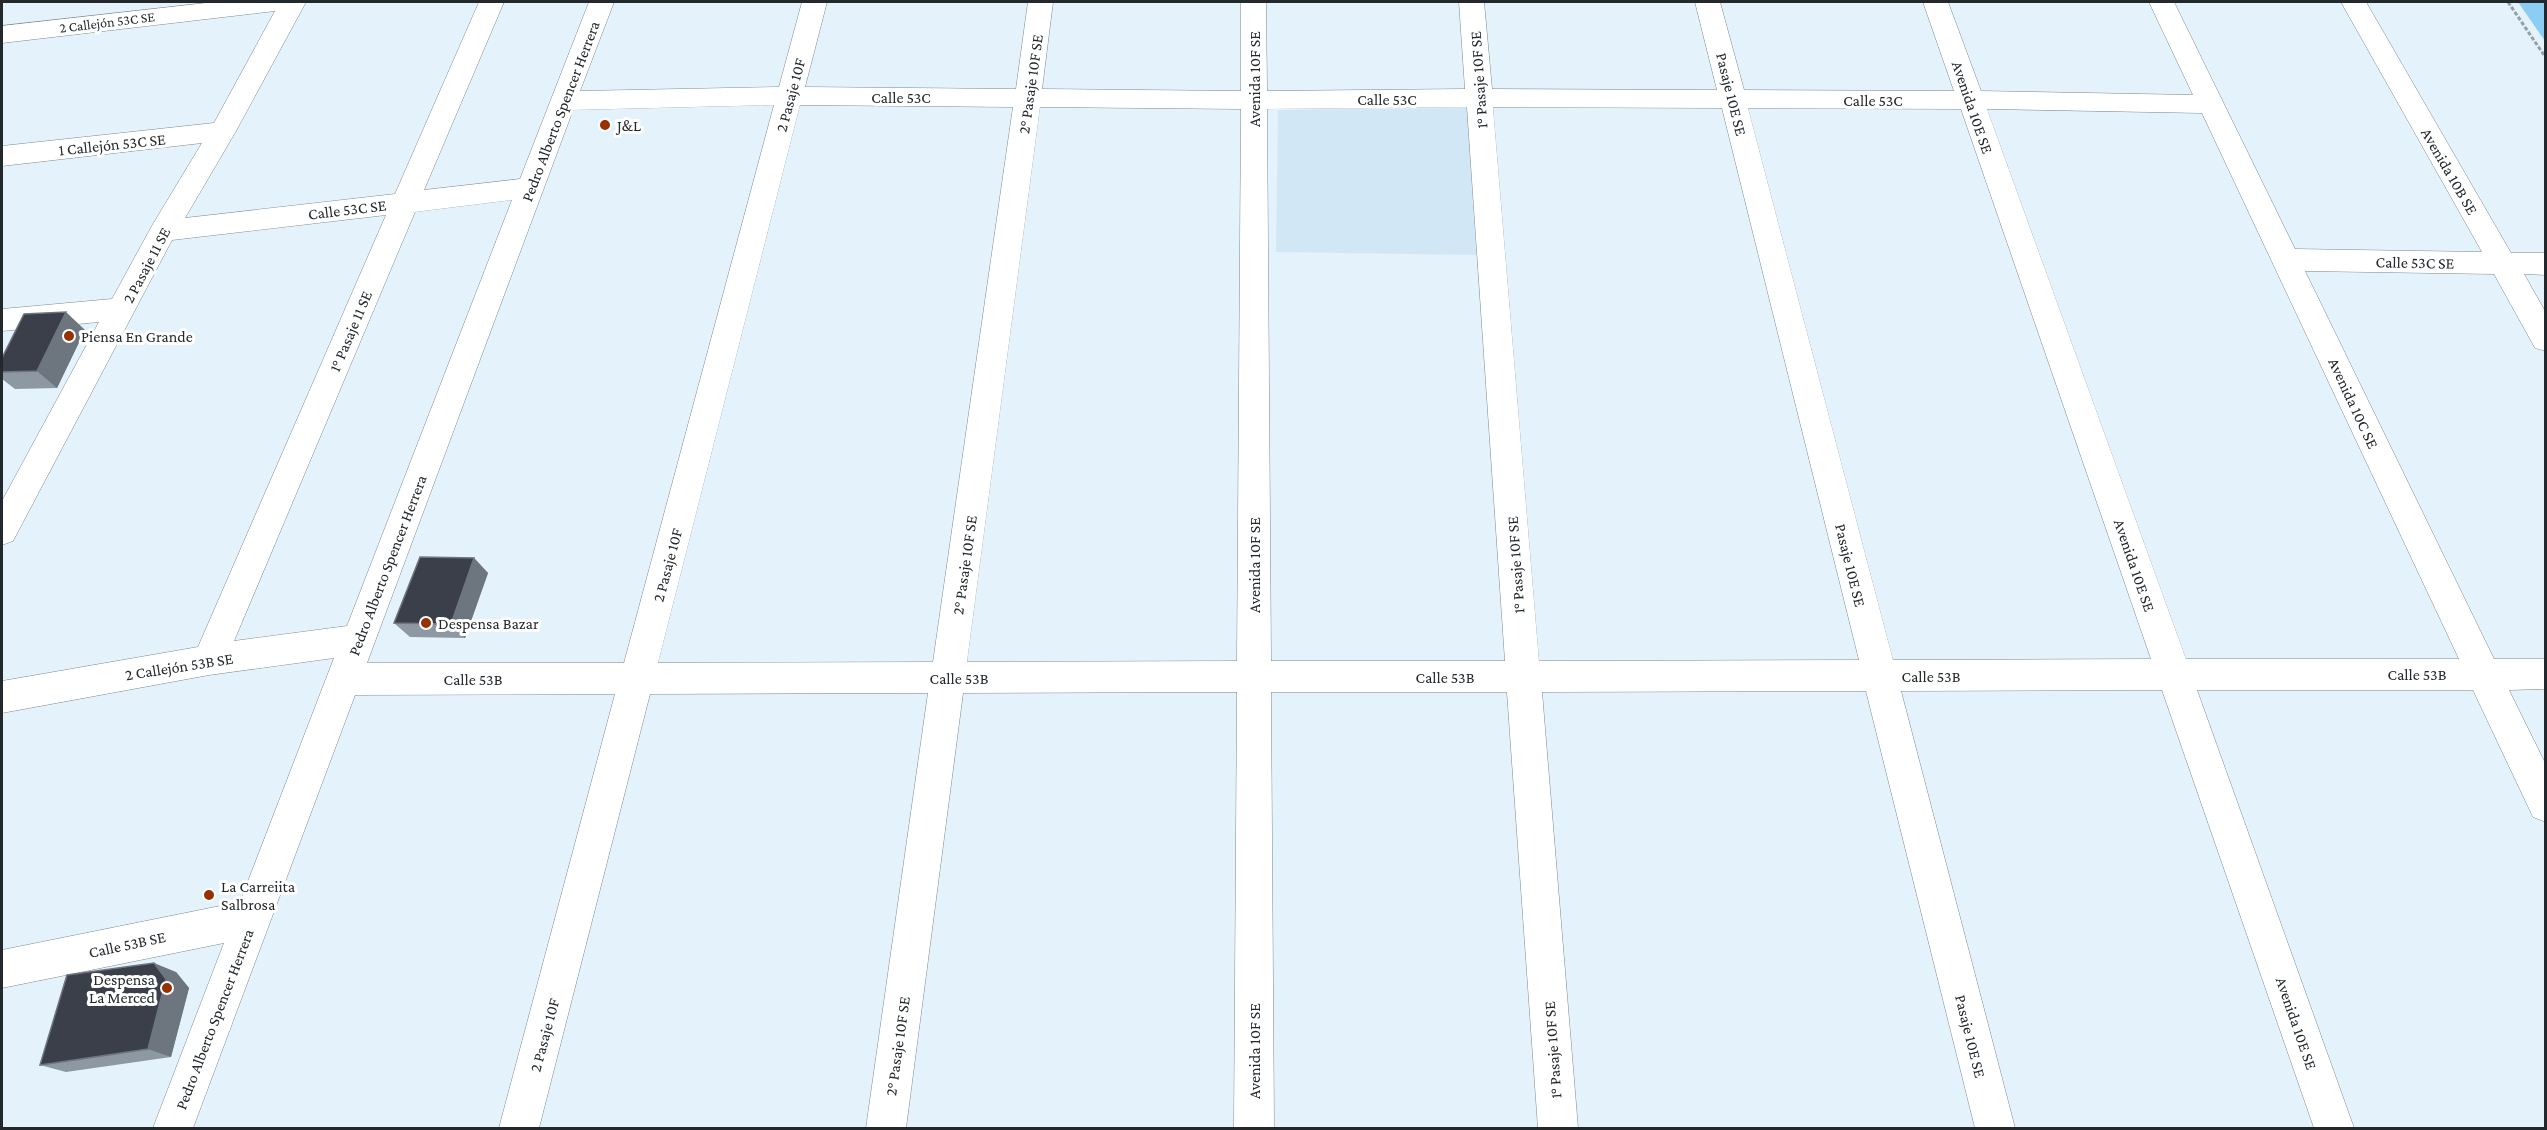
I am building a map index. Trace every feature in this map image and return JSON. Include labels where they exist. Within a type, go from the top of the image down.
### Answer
[{"type":"street","name":"2 Callejón 53C SE","points":[[2,34],[284,2]]},
{"type":"street","name":"2 Pasaje 11 SE","points":[[2,531],[9,500],[122,309],[163,231],[224,131],[293,2]]},
{"type":"street","name":"1° Pasaje 11 SE","points":[[208,660],[491,2]]},
{"type":"street","name":"Pedro Alberto Spencer Herrera","points":[[173,1128],[601,2]]},
{"type":"street","name":"2 Pasaje 10F","points":[[519,1128],[814,2]]},
{"type":"street","name":"2° Pasaje 10F SE","points":[[886,1128],[1041,2]]},
{"type":"street","name":"Avenida 10F SE","points":[[1254,2],[1254,1128]]},
{"type":"street","name":"1° Pasaje 10F SE","points":[[1472,2],[1558,1128]]},
{"type":"street","name":"Pasaje 10E SE","points":[[1708,2],[1995,1128]]},
{"type":"street","name":"Avenida 10E SE","points":[[1936,2],[2334,1128]]},
{"type":"street","name":"Avenida 10C SE","points":[[2162,2],[2546,805]]},
{"type":"street","name":"Avenida 10B SE","points":[[2354,2],[2546,340]]},
{"type":"street","name":"Calle 53C","points":[[564,100],[790,96],[1254,100],[1479,98],[1971,100],[2211,104]]},
{"type":"street","name":"1 Callejón 53C SE","points":[[2,156],[224,131]]},
{"type":"street","name":"Calle 53C SE","points":[[163,231],[530,188]]},
{"type":"street","name":"Calle 53C SE","points":[[2285,260],[2546,264]]},
{"type":"street","points":[[2,320],[122,309]]},
{"type":"street","name":"2 Callejón 53B SE","points":[[2,697],[208,660],[358,640]]},
{"type":"street","name":"Calle 53B","points":[[344,679],[2546,674]]},
{"type":"street","name":"Calle 53B SE","points":[[2,969],[253,918]]},
{"type":"path","points":[[2508,2],[2546,58]]},
{"type":"shaded area","points":[[2518,2],[2545,2],[2545,41]]},
{"type":"shaded area","points":[[1467,108],[1476,255],[1276,252],[1278,110]]},
{"type":"building","points":[[66,312],[37,371],[2,372],[2,358],[24,314]]},
{"type":"building","points":[[420,557],[474,558],[451,624],[394,623]]},
{"type":"building","points":[[154,963],[166,979],[148,1049],[40,1065],[67,975]]},
{"type":"place","name":"J&L","points":[[605,125]]},
{"type":"place","name":"Piensa En Grande","points":[[69,336]]},
{"type":"place","name":"Despensa Bazar","points":[[426,623]]},
{"type":"place","name":"La Carreiita Salbrosa","points":[[209,895]]},
{"type":"place","name":"Despensa La Merced","points":[[167,988]]}]
